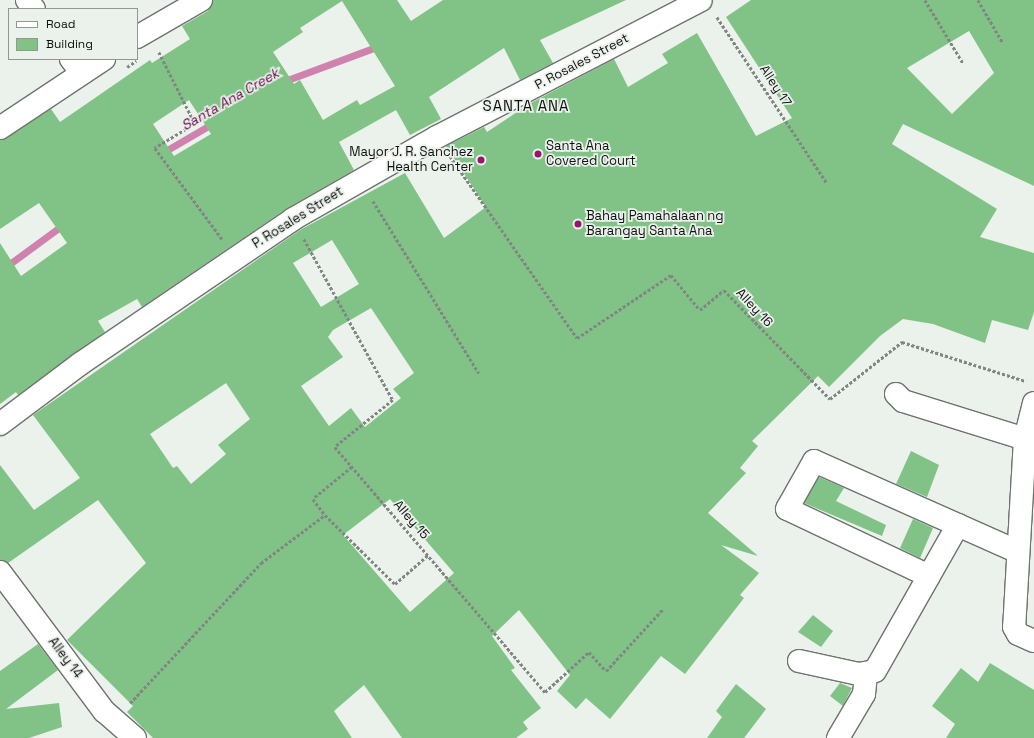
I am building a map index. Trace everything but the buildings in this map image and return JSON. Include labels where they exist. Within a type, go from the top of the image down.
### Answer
[{"type":"street","points":[[27,0],[33,8]]},
{"type":"street","points":[[142,34],[201,0]]},
{"type":"street","name":"P. Rosales Street","points":[[0,424],[236,257],[293,219],[360,180],[438,138],[708,7]]},
{"type":"street","points":[[0,128],[77,66],[100,60]]},
{"type":"street","points":[[896,394],[903,401],[1024,439]]},
{"type":"street","points":[[1034,403],[1024,439],[1027,508],[1016,551],[1014,627],[1018,634],[1034,641]]},
{"type":"street","points":[[929,576],[787,509],[814,461],[1016,551]]},
{"type":"street","points":[[799,661],[866,674],[875,671],[958,525]]},
{"type":"street","name":"Alley 14","points":[[0,572],[114,720],[135,738]]},
{"type":"street","points":[[838,738],[864,694],[866,674]]},
{"type":"path","points":[[925,0],[963,63]]},
{"type":"path","points":[[978,0],[1003,43]]},
{"type":"path","name":"Alley 17","points":[[708,7],[827,183]]},
{"type":"path","points":[[142,34],[195,124],[155,148],[236,257]]},
{"type":"path","name":"Alley 16","points":[[438,138],[577,338],[671,275],[700,310],[724,290],[830,399],[902,342],[1034,383]]},
{"type":"path","points":[[360,180],[479,374]]},
{"type":"path","name":"Alley 15","points":[[293,219],[393,400],[335,447],[545,692],[589,652],[606,671],[663,609]]},
{"type":"path","points":[[352,467],[313,499],[325,515],[395,584],[428,555]]},
{"type":"path","points":[[114,720],[261,563],[325,515]]},
{"type":"waterway","name":"Santa Ana Creek","points":[[282,82],[379,46]]},
{"type":"waterway","name":"Santa Ana Creek","points":[[162,153],[215,122]]},
{"type":"waterway","name":"Santa Ana Creek","points":[[0,271],[64,224]]},
{"type":"place","name":"Santa Ana Covered Court","points":[[538,154]]},
{"type":"place","name":"Mayor J. R. Sanchez Health Center","points":[[481,160]]},
{"type":"place","name":"Bahay Pamahalaan ng Barangay Santa Ana","points":[[578,224]]},
{"type":"district","name":"SANTA ANA","points":[[526,106]]}]
